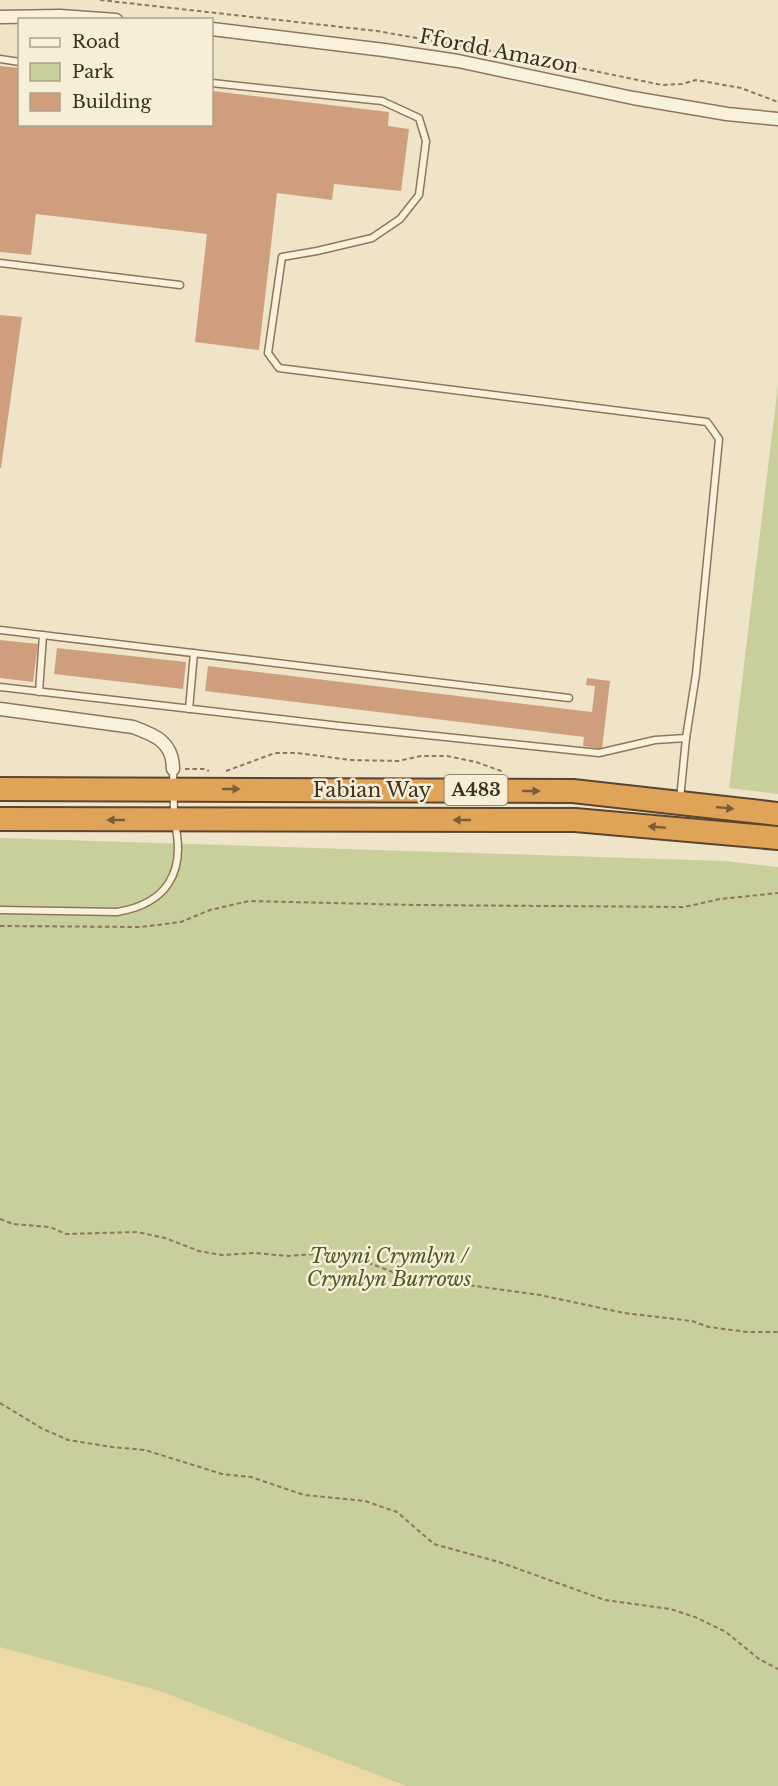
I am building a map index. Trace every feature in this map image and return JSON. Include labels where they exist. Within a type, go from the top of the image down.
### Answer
[{"type":"highway","name":"Fabian Way","points":[[0,789],[173,779],[573,791],[778,814]]},
{"type":"highway","name":"Fabian Way","points":[[0,819],[575,820],[778,838]]},
{"type":"street","points":[[0,17],[88,18]]},
{"type":"street","name":"Ffordd Amazon","points":[[213,29],[458,61],[633,98],[728,114],[778,119]]},
{"type":"street","points":[[0,709],[133,727],[153,735],[166,743],[173,761],[173,779]]},
{"type":"lane","points":[[0,59],[18,62]]},
{"type":"lane","points":[[213,83],[382,101],[420,118],[426,141],[419,195],[400,219],[372,238],[282,257],[268,353],[279,368],[707,422],[719,439],[696,674],[686,738],[680,803]]},
{"type":"lane","points":[[0,263],[180,285]]},
{"type":"lane","points":[[0,630],[569,698]]},
{"type":"lane","points":[[39,692],[43,635]]},
{"type":"lane","points":[[189,709],[194,653]]},
{"type":"lane","points":[[0,687],[599,753],[655,740],[686,738]]},
{"type":"lane","points":[[0,910],[117,912],[136,909],[150,902],[164,890],[175,872],[178,836],[174,819],[173,779]]},
{"type":"path","points":[[773,101],[778,102]]},
{"type":"path","points":[[0,926],[141,927],[182,922],[210,909],[249,901],[684,907],[720,899],[778,893]]},
{"type":"path","points":[[0,1219],[14,1224],[50,1227],[66,1234],[137,1233],[165,1238],[199,1251],[222,1255],[254,1252],[289,1256],[314,1254],[344,1257],[417,1278],[540,1295],[624,1313],[692,1321],[709,1328],[778,1332]]},
{"type":"path","points":[[0,1403],[43,1430],[68,1440],[112,1448],[145,1450],[222,1474],[251,1477],[304,1495],[365,1501],[397,1512],[434,1545],[500,1562],[605,1600],[670,1609],[695,1617],[726,1632],[759,1659],[778,1669]]},
{"type":"green space","points":[[778,385],[778,794],[729,788]]},
{"type":"green space","name":"Twyni Crymlyn / Crymlyn Burrows","points":[[0,838],[725,861],[778,867],[778,1786],[344,1786],[0,1667]]},
{"type":"sand","points":[[0,1647],[160,1691],[406,1786],[0,1786]]},
{"type":"building","points":[[0,66],[18,68],[18,126],[213,126],[213,91],[389,112],[388,126],[409,129],[401,191],[334,184],[332,200],[277,193],[259,350],[195,342],[207,234],[36,214],[31,255],[0,252]]},
{"type":"building","points":[[0,315],[22,317],[1,468],[0,468]]},
{"type":"building","points":[[0,640],[38,644],[33,682],[0,678]]},
{"type":"building","points":[[57,648],[186,662],[183,689],[54,674]]},
{"type":"building","points":[[208,666],[592,712],[595,686],[586,685],[587,678],[610,681],[602,749],[583,746],[584,737],[205,691]]}]
